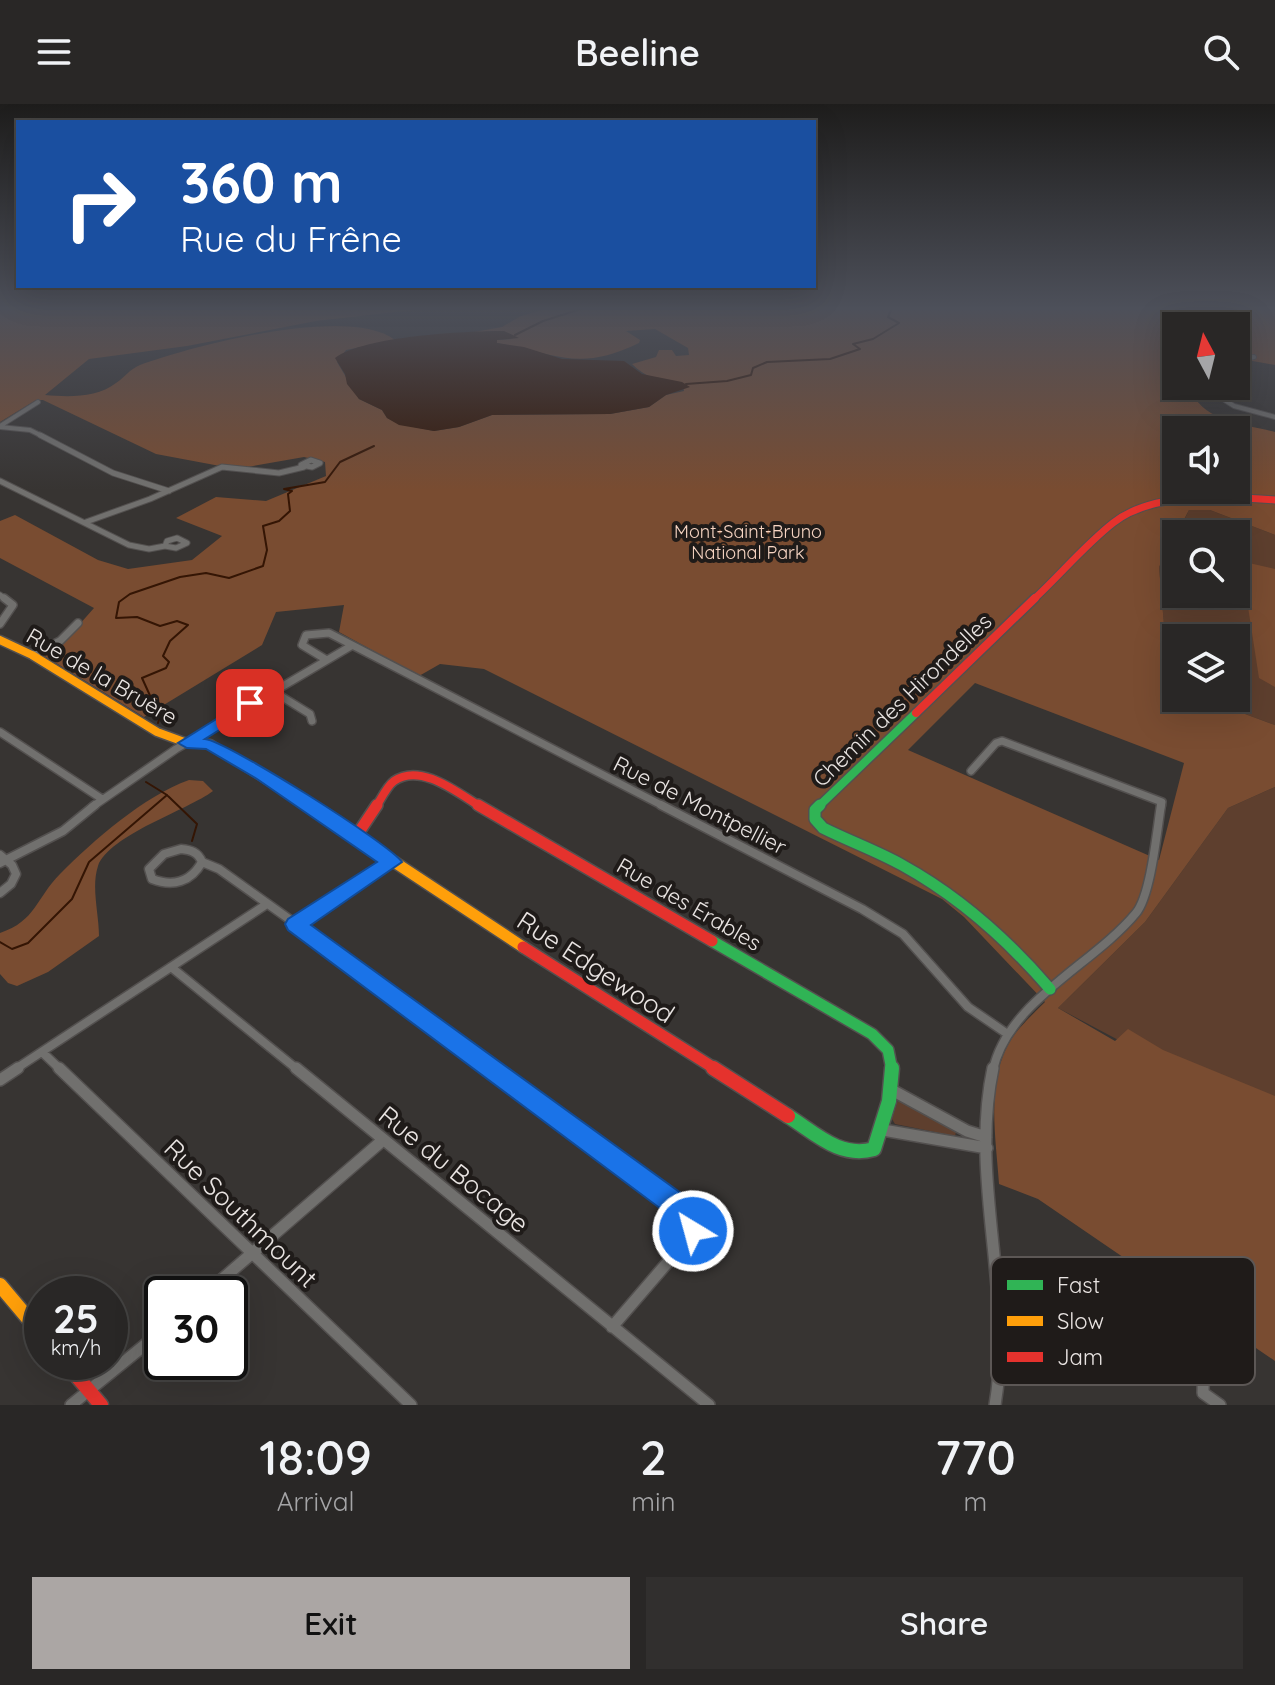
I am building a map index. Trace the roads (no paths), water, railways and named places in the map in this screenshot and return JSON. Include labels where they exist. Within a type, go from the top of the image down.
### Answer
[{"type":"street","points":[[1223,400],[1274,416]]},
{"type":"street","points":[[0,427],[38,402]]},
{"type":"street","points":[[0,427],[30,430],[113,473],[169,491]]},
{"type":"street","points":[[86,522],[224,467],[277,473],[304,467]]},
{"type":"street","points":[[0,481],[136,547],[149,549],[165,546]]},
{"type":"street","name":"Chemin des Hirondelles","points":[[1050,989],[1014,948],[974,912],[920,875],[823,828],[815,819],[815,810],[1115,521],[1144,507],[1184,499],[1221,496],[1275,500]]},
{"type":"street","points":[[0,595],[13,605],[0,624]]},
{"type":"street","points":[[32,655],[60,641],[78,623]]},
{"type":"street","name":"Rue de Montpellier","points":[[325,659],[302,645],[306,635],[329,633],[882,920],[919,949],[968,1007],[1006,1033]]},
{"type":"street","name":"Rue de la Bruère","points":[[0,640],[32,655],[157,732],[187,743]]},
{"type":"street","points":[[0,893],[16,876],[15,869],[2,860],[63,831],[102,799],[187,743],[271,690],[351,646]]},
{"type":"street","points":[[271,690],[310,714],[312,721]]},
{"type":"street","points":[[0,732],[102,799]]},
{"type":"street","points":[[971,771],[1002,741],[1162,802],[1148,880],[1138,911],[1050,989],[1006,1033],[989,1080],[987,1143],[996,1257]]},
{"type":"street","name":"Rue Edgewood","points":[[187,743],[210,744],[264,775],[391,862],[846,1152],[861,1155],[871,1151],[883,1130]]},
{"type":"street","name":"Rue des Érables","points":[[355,838],[393,781],[407,776],[430,777],[876,1036],[887,1047],[892,1059],[883,1130]]},
{"type":"street","points":[[202,862],[195,873],[181,881],[157,882],[149,874],[156,858],[172,850],[196,852],[202,862],[219,869],[296,924],[692,1218],[692,1234],[612,1327]]},
{"type":"street","points":[[296,924],[391,862]]},
{"type":"street","points":[[0,1080],[267,904]]},
{"type":"street","name":"Rue du Bocage","points":[[171,967],[709,1405]]},
{"type":"street","name":"Rue Southmount","points":[[42,1052],[411,1405]]},
{"type":"street","points":[[890,1089],[987,1143]]},
{"type":"street","points":[[883,1130],[987,1143]]},
{"type":"street","points":[[226,1276],[383,1140]]},
{"type":"street","points":[[0,1285],[24,1314]]},
{"type":"street","points":[[71,1405],[144,1346]]},
{"type":"street","points":[[81,1380],[101,1405]]},
{"type":"street","points":[[995,1405],[997,1385]]},
{"type":"street","points":[[1203,1385],[1203,1393],[1220,1405]]},
{"type":"waterway","points":[[686,384],[727,381],[751,375],[753,369]]},
{"type":"waterway","points":[[158,723],[161,713],[149,707],[152,700],[142,678],[166,668],[169,662],[163,656],[170,641],[188,625],[177,621],[160,626],[137,617],[116,618],[119,602],[130,594],[180,577],[206,573],[229,578],[263,566],[267,550],[263,526],[279,521],[290,511],[288,494],[292,491],[284,489],[325,482],[340,462],[374,446]]},
{"type":"waterway","points":[[0,942],[12,949],[28,943],[72,899],[89,862],[167,795],[146,782]]},
{"type":"waterway","points":[[168,796],[197,824],[192,841]]},
{"type":"park label","name":"Mont-Saint-Bruno National Park","points":[[748,541]]}]
